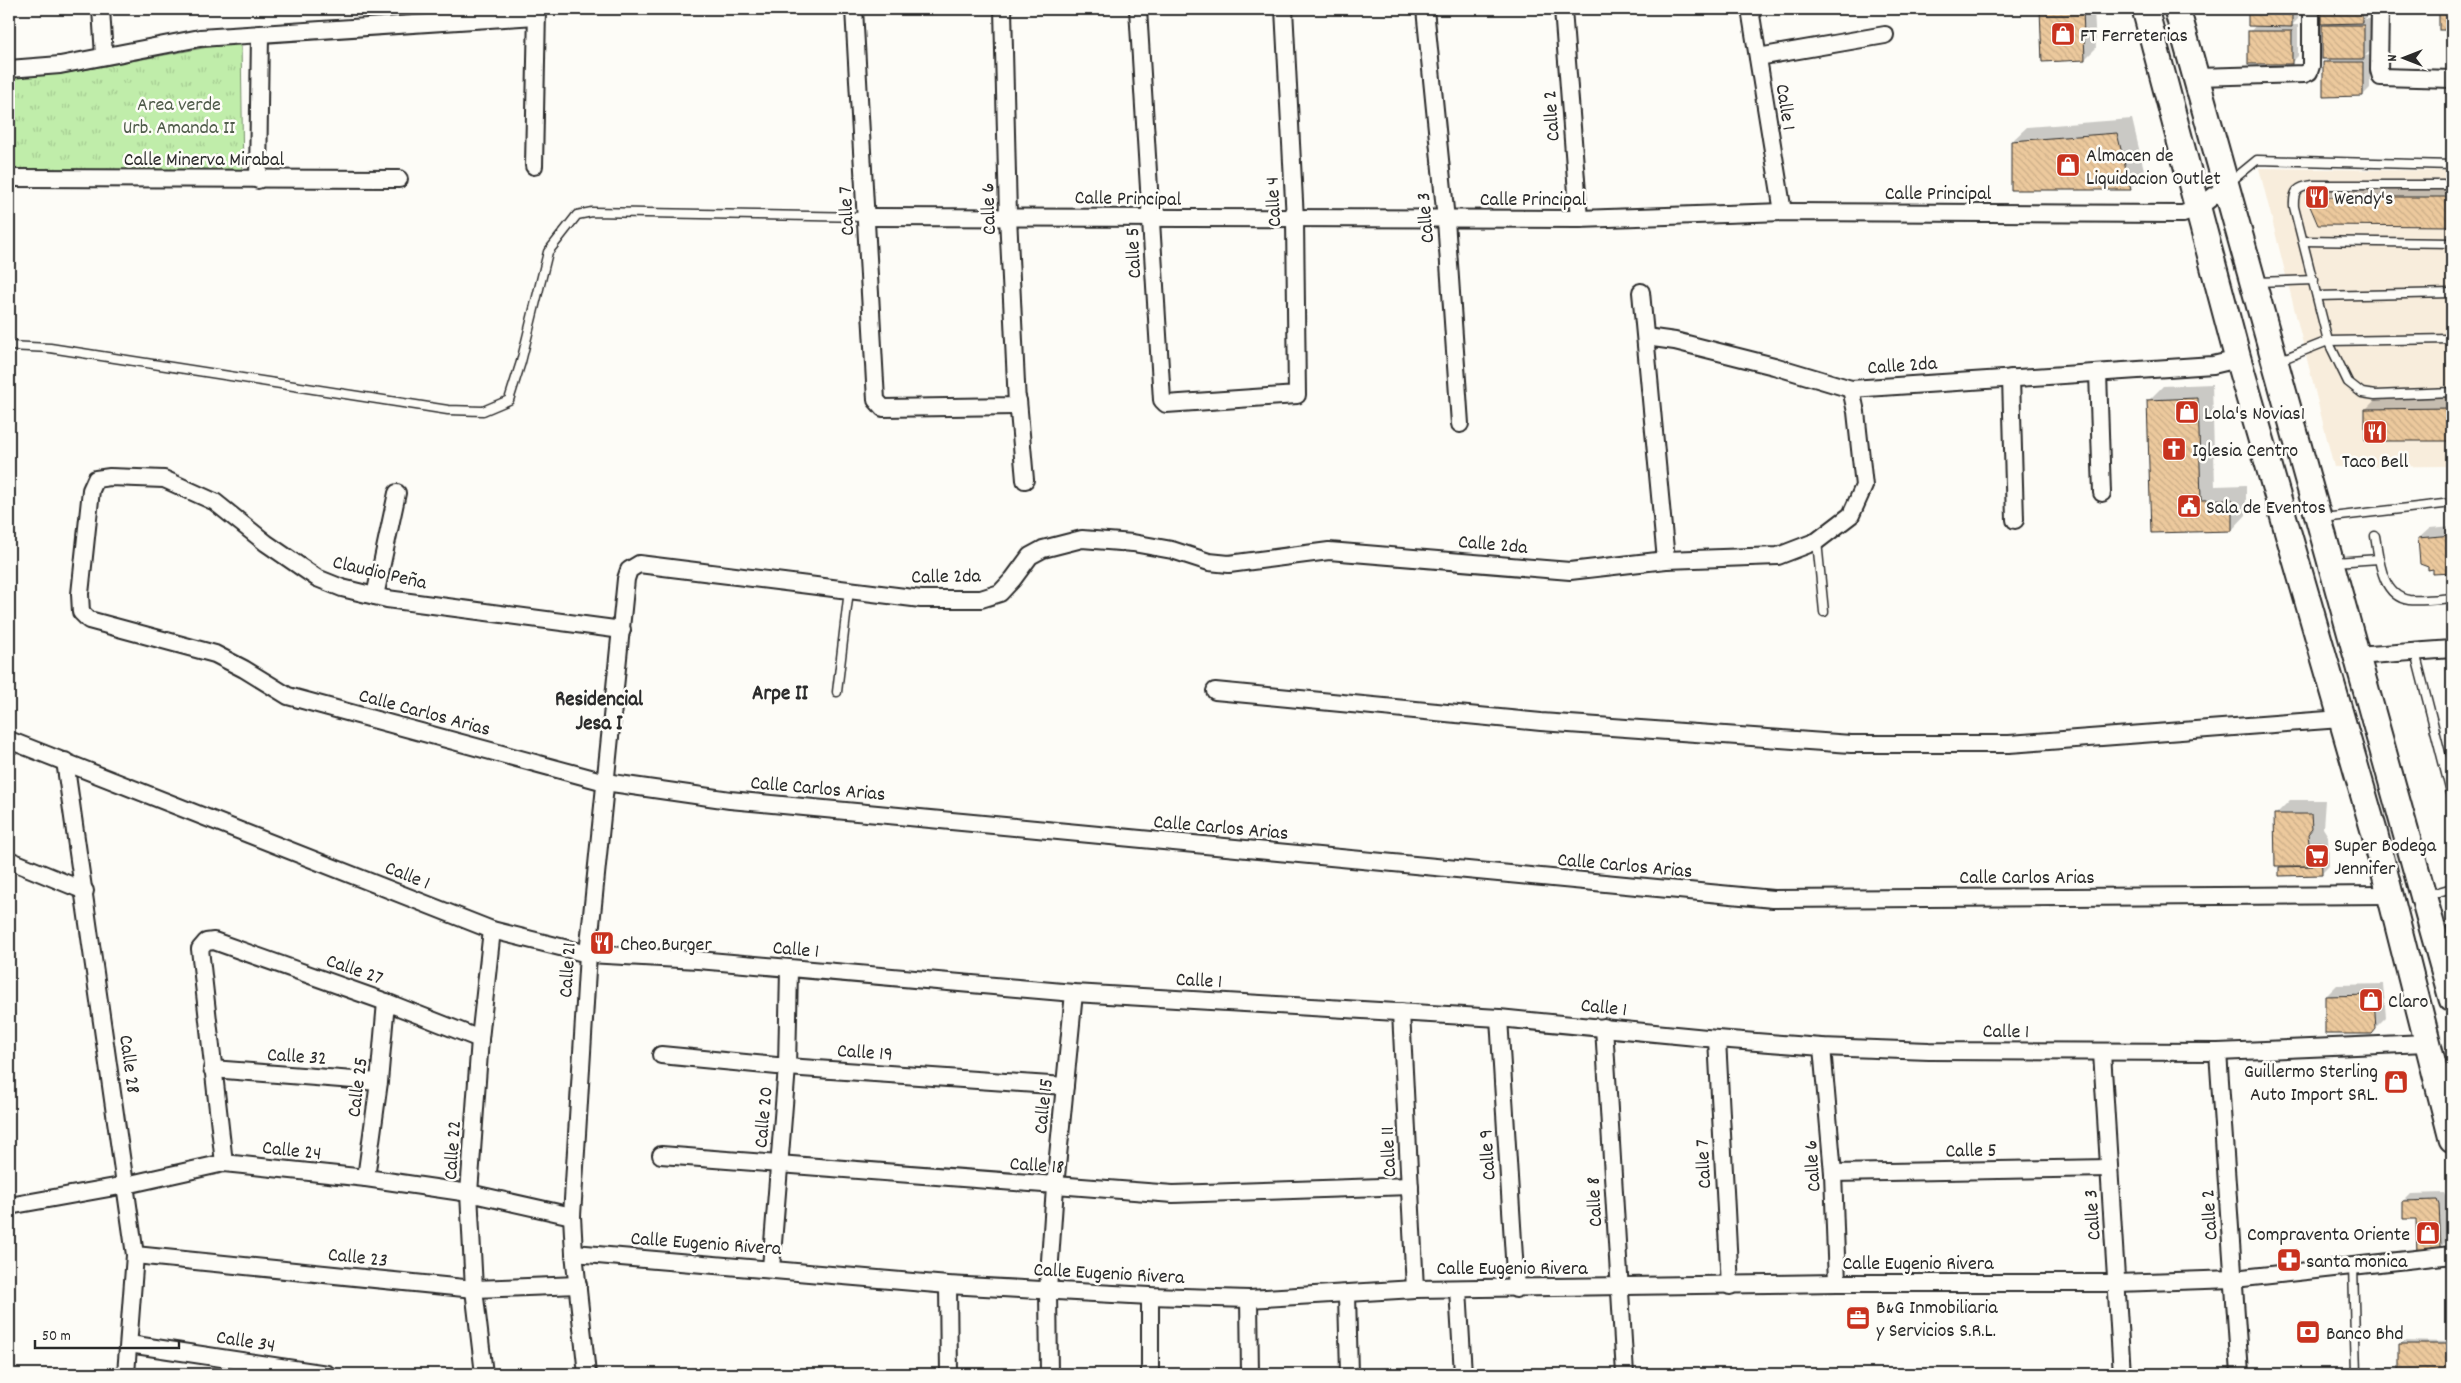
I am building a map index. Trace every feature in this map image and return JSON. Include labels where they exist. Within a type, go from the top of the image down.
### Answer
[{"type":"main road","points":[[2145,9],[2238,359],[2374,831],[2426,1043],[2452,1139]]},
{"type":"main road","points":[[2177,9],[2255,282],[2356,656],[2451,985]]},
{"type":"street","points":[[102,9],[104,56]]},
{"type":"street","points":[[854,9],[861,9]]},
{"type":"street","name":"Calle 7","points":[[854,9],[876,400],[883,408],[1016,403]]},
{"type":"street","name":"Calle 6","points":[[1003,9],[1008,216],[1016,403],[1025,480]]},
{"type":"street","name":"Calle 5","points":[[1138,9],[1162,400],[1166,404],[1296,396],[1298,393]]},
{"type":"street","name":"Calle 4","points":[[1284,9],[1295,220],[1298,393]]},
{"type":"street","name":"Calle 3","points":[[1425,9],[1446,220],[1460,424]]},
{"type":"street","name":"Calle 2","points":[[1563,9],[1579,219]]},
{"type":"street","name":"Calle 1","points":[[1750,9],[1783,212]]},
{"type":"street","points":[[2196,77],[2304,74],[2309,72],[2311,66],[2311,9]]},
{"type":"street","points":[[2380,9],[2379,70],[2381,77],[2452,80]]},
{"type":"street","points":[[9,69],[60,65],[200,38],[536,12],[534,166]]},
{"type":"street","points":[[258,180],[260,34]]},
{"type":"street","points":[[1758,57],[1885,35]]},
{"type":"street","name":"Calle Minerva Mirabal","points":[[9,178],[399,179]]},
{"type":"street","points":[[2198,208],[2228,185]]},
{"type":"street","name":"Calle Principal","points":[[866,217],[1008,216],[1151,219],[1446,220],[1579,219],[1783,212],[2184,214],[2198,208]]},
{"type":"street","points":[[1641,292],[1666,560]]},
{"type":"street","points":[[1646,337],[1675,341],[1711,350],[1851,389]]},
{"type":"street","name":"Calle 2da","points":[[630,570],[639,564],[920,599],[980,599],[1000,593],[1030,556],[1043,549],[1082,539],[1133,543],[1172,550],[1209,562],[1229,564],[1329,551],[1570,571],[1666,560],[1778,556],[1817,541],[1851,515],[1864,486],[1856,412],[1851,389],[2213,365],[2238,359]]},
{"type":"street","points":[[2098,373],[2102,492]]},
{"type":"street","points":[[2011,378],[2015,520]]},
{"type":"street","name":"Claudio Peña","points":[[81,612],[80,594],[91,490],[96,479],[110,477],[164,479],[215,502],[266,543],[317,578],[342,588],[375,596],[622,630]]},
{"type":"street","points":[[375,596],[398,493]]},
{"type":"street","name":"Calle 21","points":[[587,1374],[574,1253],[572,1216],[588,954],[626,579],[630,570]]},
{"type":"street","name":"Calle Carlos Arias","points":[[81,612],[89,620],[215,654],[288,696],[605,782],[730,800],[1773,899],[2389,895]]},
{"type":"street","points":[[2356,656],[2452,649]]},
{"type":"street","points":[[1215,691],[1541,722],[1851,744],[2009,744],[2341,719]]},
{"type":"street","name":"Calle 1","points":[[9,740],[492,930],[588,954],[698,960],[1074,993],[1499,1018],[1604,1027],[1717,1040],[1822,1047],[1929,1051],[2218,1052],[2426,1043]]},
{"type":"street","name":"Calle 28","points":[[65,762],[85,891],[135,1255],[126,1374]]},
{"type":"street","points":[[9,860],[85,891]]},
{"type":"street","name":"Calle 22","points":[[484,1374],[474,1289],[469,1193],[480,1039],[492,930]]},
{"type":"street","name":"Calle 27","points":[[212,1069],[200,949],[206,942],[214,941],[386,1002],[480,1039]]},
{"type":"street","name":"Calle 20","points":[[771,1268],[787,1067],[789,968]]},
{"type":"street","name":"Calle 15","points":[[1049,1374],[1048,1290],[1055,1186],[1074,993]]},
{"type":"street","name":"Calle 25","points":[[366,1178],[379,1082],[386,1002]]},
{"type":"street","name":"Calle 11","points":[[1401,1012],[1415,1289]]},
{"type":"street","name":"Calle 9","points":[[1499,1018],[1516,1289]]},
{"type":"street","name":"Calle 8","points":[[1604,1027],[1619,1288],[1626,1374]]},
{"type":"street","name":"Calle 7","points":[[1717,1040],[1730,1286]]},
{"type":"street","name":"Calle 6","points":[[1822,1047],[1833,1173],[1836,1283]]},
{"type":"street","name":"Calle 3","points":[[2102,1052],[2122,1374]]},
{"type":"street","name":"Calle 2","points":[[2218,1052],[2240,1374]]},
{"type":"street","name":"Calle 19","points":[[661,1055],[787,1067],[1065,1086]]},
{"type":"street","points":[[212,1069],[224,1163]]},
{"type":"street","name":"Calle 32","points":[[212,1069],[379,1082]]},
{"type":"street","name":"Calle 18","points":[[661,1156],[1173,1194],[1410,1186]]},
{"type":"street","name":"Calle 24","points":[[9,1206],[126,1185],[224,1163],[366,1178],[469,1193],[572,1216]]},
{"type":"street","name":"Calle 5","points":[[1833,1173],[2109,1168]]},
{"type":"street","name":"Calle Eugenio Rivera","points":[[574,1253],[771,1268],[948,1285],[1150,1296],[1249,1299],[1415,1289],[1619,1288],[1836,1283],[2117,1283],[2234,1279],[2452,1255]]},
{"type":"street","name":"Calle 23","points":[[135,1255],[474,1289],[578,1285]]},
{"type":"street","points":[[948,1285],[949,1374]]},
{"type":"street","points":[[1458,1289],[1464,1374]]},
{"type":"street","points":[[1347,1294],[1349,1374]]},
{"type":"street","points":[[1150,1296],[1150,1374]]},
{"type":"street","points":[[1249,1299],[1250,1374]]},
{"type":"street","name":"Calle 34","points":[[129,1344],[260,1369],[327,1374]]},
{"type":"lane","points":[[2228,185],[2257,160],[2452,165]]},
{"type":"lane","points":[[2452,185],[2302,186],[2296,190],[2293,197],[2328,341],[2348,382],[2362,393],[2375,395],[2452,392]]},
{"type":"lane","points":[[9,346],[50,348],[448,410],[483,411],[508,400],[521,362],[548,252],[576,215],[592,212],[866,217]]},
{"type":"lane","points":[[2303,241],[2452,243]]},
{"type":"lane","points":[[2255,282],[2314,280]]},
{"type":"lane","points":[[2318,296],[2452,293]]},
{"type":"lane","points":[[2277,362],[2328,341],[2452,339]]},
{"type":"lane","points":[[2319,518],[2452,503]]},
{"type":"lane","points":[[2375,536],[2386,582],[2392,591],[2400,597],[2409,600],[2452,598]]},
{"type":"lane","points":[[1817,541],[1824,612]]},
{"type":"lane","points":[[2331,562],[2379,559]]},
{"type":"lane","points":[[837,692],[849,590]]},
{"type":"lane","points":[[2416,652],[2452,796]]},
{"type":"lane","points":[[2424,896],[2452,888]]},
{"type":"lane","points":[[2353,1266],[2356,1374]]},
{"type":"shaded area","points":[[2259,168],[2452,171],[2452,466],[2334,467]]},
{"type":"green space","name":"Area verde Urb. Amanda II","points":[[241,41],[243,178],[9,171],[9,77],[61,74]]},
{"type":"building","name":"FT Ferreterias","points":[[2040,9],[2083,9],[2085,60],[2042,62]]},
{"type":"building","points":[[2248,9],[2292,9],[2292,27],[2248,26]]},
{"type":"building","points":[[2321,9],[2362,9],[2362,23],[2321,24]]},
{"type":"building","points":[[2439,9],[2452,9],[2452,30],[2439,30]]},
{"type":"building","points":[[2322,25],[2364,25],[2364,59],[2322,59]]},
{"type":"building","points":[[2248,31],[2292,31],[2292,64],[2248,64]]},
{"type":"building","points":[[2323,62],[2363,62],[2363,96],[2323,97]]},
{"type":"building","name":"Almacen de Liquidacion Outlet","points":[[2117,133],[2131,190],[2011,190],[2011,141]]},
{"type":"building","points":[[2306,197],[2452,197],[2452,226],[2318,225]]},
{"type":"building","name":"Iglesia Centro","points":[[2198,398],[2201,500],[2232,499],[2232,531],[2151,533],[2147,400]]},
{"type":"building","points":[[2452,408],[2452,441],[2365,441],[2365,409]]},
{"type":"building","points":[[2452,535],[2452,573],[2433,574],[2433,569],[2428,570],[2428,567],[2420,564],[2418,538]]},
{"type":"building","points":[[2274,814],[2311,814],[2312,829],[2308,834],[2309,843],[2312,847],[2313,866],[2275,866]]},
{"type":"building","name":"Super Bodega Jennifer","points":[[2321,842],[2322,875],[2279,876],[2279,867],[2313,866],[2312,847],[2309,843]]},
{"type":"building","points":[[2372,995],[2374,999],[2376,1029],[2372,1034],[2325,1034],[2325,996]]},
{"type":"building","name":"Compraventa Oriente","points":[[2437,1200],[2439,1205],[2441,1247],[2436,1255],[2417,1256],[2416,1219],[2403,1219],[2403,1201]]},
{"type":"building","points":[[2399,1344],[2452,1344],[2452,1374],[2399,1373]]},
{"type":"place","name":"FT Ferreterias","points":[[2063,34]]},
{"type":"place","name":"Almacen de Liquidacion Outlet","points":[[2068,165]]},
{"type":"place","name":"Wendy's","points":[[2317,197]]},
{"type":"place","name":"Lola's Novias1","points":[[2187,412]]},
{"type":"place","name":"Taco Bell","points":[[2375,432]]},
{"type":"place","name":"Iglesia Centro","points":[[2174,449]]},
{"type":"place","name":"Sala de Eventos","points":[[2189,506]]},
{"type":"place","name":"Super Bodega Jennifer","points":[[2317,856]]},
{"type":"place","name":"Cheo Burger","points":[[602,943]]},
{"type":"place","name":"Claro","points":[[2371,1000]]},
{"type":"place","name":"Guillermo Sterling Auto Import SRL.","points":[[2396,1082]]},
{"type":"place","name":"Compraventa Oriente","points":[[2428,1233]]},
{"type":"place","name":"santa monica","points":[[2289,1260]]},
{"type":"place","name":"B&G Inmobiliaria y Servicios S.R.L.","points":[[1858,1318]]},
{"type":"place","name":"Banco Bhd","points":[[2308,1332]]},
{"type":"district","name":"Arpe II","points":[[780,692]]},
{"type":"district","name":"Residencial Jesa I","points":[[599,710]]}]
